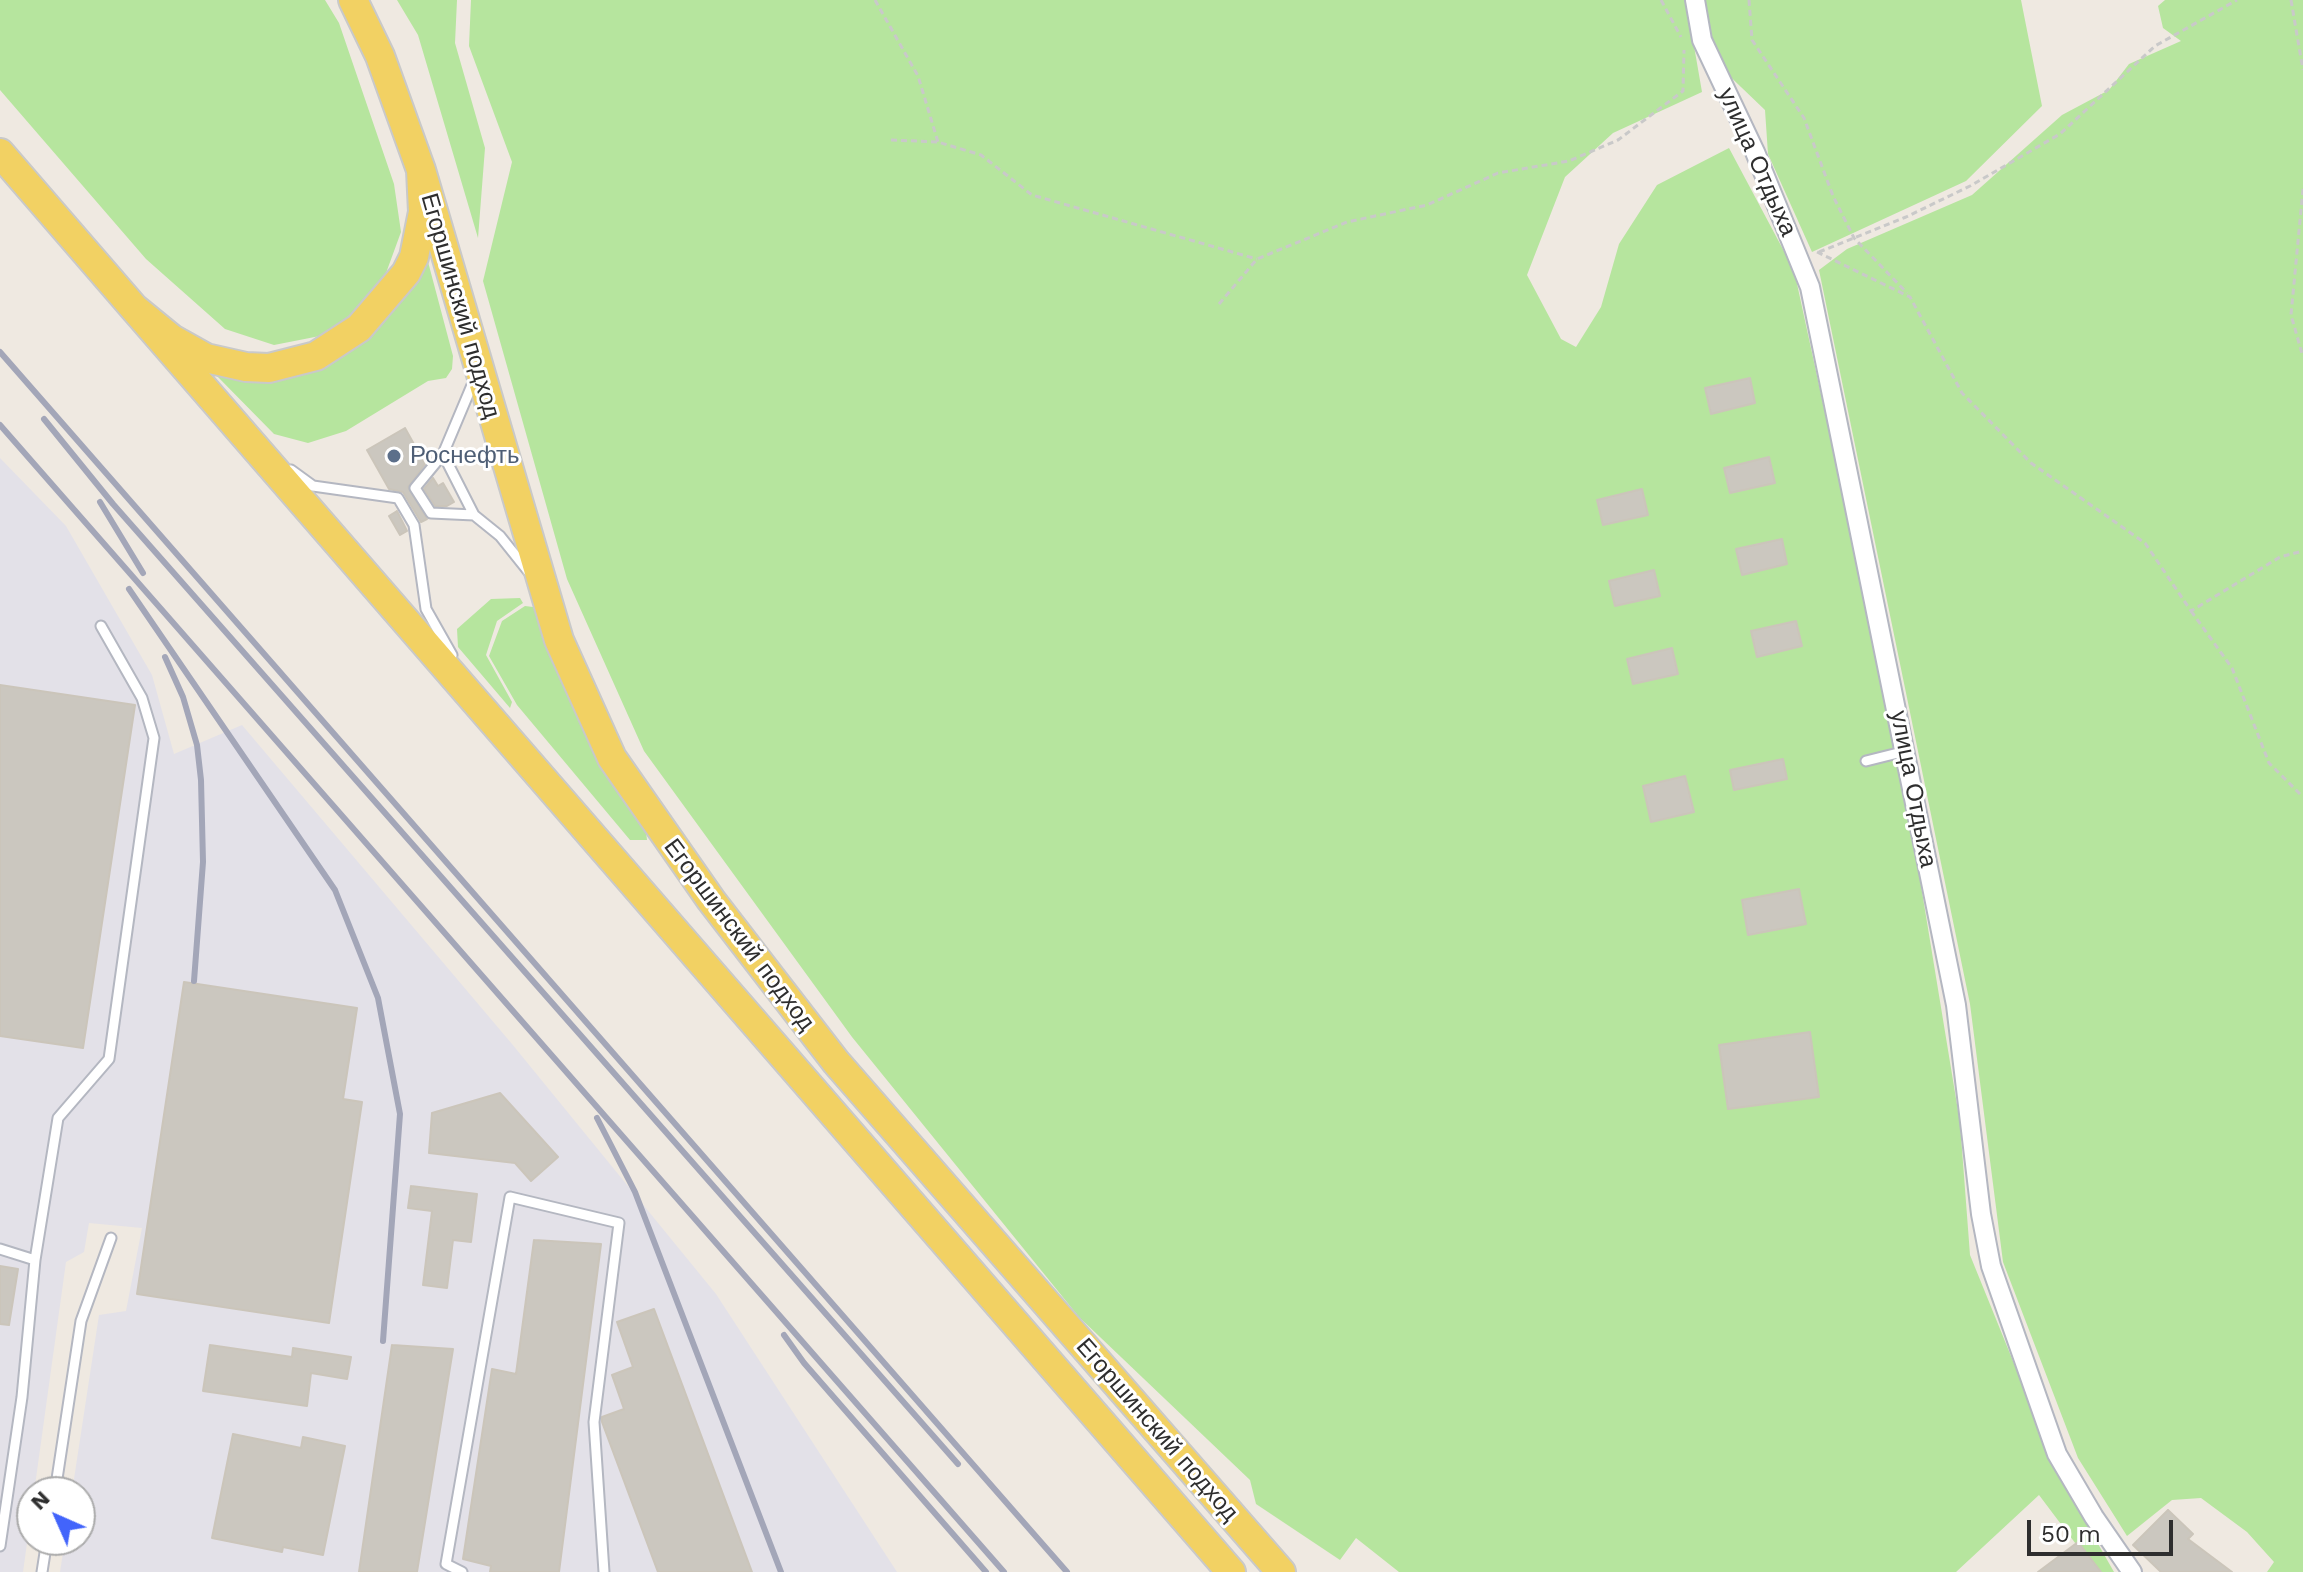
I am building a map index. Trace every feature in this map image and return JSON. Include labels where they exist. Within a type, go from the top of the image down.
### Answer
[{"type":"main road","name":"Егоршинский подход","points":[[353,0],[380,56],[421,170],[559,640],[612,758],[774,984],[836,1062],[1281,1572]]},
{"type":"main road","points":[[0,153],[134,308],[190,350],[224,363],[269,368],[316,356],[359,328],[406,273],[421,234],[421,170]]},
{"type":"main road","name":"Егоршинский подход","points":[[134,308],[1231,1572]]},
{"type":"street","name":"улица Отдыха","points":[[1695,0],[1702,40],[1755,152],[1810,287],[1956,1005],[1981,1214],[1991,1266],[2057,1454],[2094,1517],[2132,1572]]},
{"type":"lane","points":[[474,515],[431,513],[415,488],[443,454],[478,370]]},
{"type":"lane","points":[[255,448],[313,486],[398,498],[414,525],[423,594],[436,630],[550,790]]},
{"type":"lane","points":[[443,454],[474,515],[516,554],[559,640]]},
{"type":"lane","points":[[0,1546],[22,1397],[35,1260],[58,1118],[109,1059],[154,738],[142,698],[101,626]]},
{"type":"lane","points":[[1866,761],[1906,751]]},
{"type":"lane","points":[[462,1572],[446,1564],[510,1197],[619,1223],[594,1422],[604,1572]]},
{"type":"lane","points":[[57,1476],[81,1321],[111,1238]]},
{"type":"lane","points":[[0,1249],[35,1260]]},
{"type":"path","points":[[875,0],[918,76],[938,142]]},
{"type":"path","points":[[1219,304],[1257,259],[1347,222],[1427,205],[1498,173],[1569,161],[1618,140],[1683,91],[1684,44],[1661,0]]},
{"type":"path","points":[[1749,0],[1752,40],[1804,118],[1833,196],[1854,238],[1910,297],[1962,393],[2031,463],[2145,543],[2232,668],[2269,763],[2303,797]]},
{"type":"path","points":[[1819,252],[1970,186],[2060,134],[2155,46],[2237,0]]},
{"type":"path","points":[[2291,0],[2303,70]]},
{"type":"path","points":[[891,140],[938,142],[981,155],[1032,195],[1257,259]]},
{"type":"path","points":[[2303,189],[2291,315],[2303,357]]},
{"type":"path","points":[[1792,242],[1910,297]]},
{"type":"path","points":[[2191,611],[2280,557],[2303,551]]},
{"type":"shaded area","points":[[0,458],[66,526],[152,675],[174,754],[242,725],[512,1044],[716,1294],[897,1572],[60,1572],[62,1556],[96,1556],[96,1476],[74,1476],[99,1315],[126,1311],[142,1228],[89,1223],[84,1252],[66,1262],[36,1476],[16,1476],[16,1556],[25,1556],[23,1572],[0,1572]]},
{"type":"green space","points":[[0,0],[325,0],[339,23],[394,184],[401,232],[382,284],[330,334],[274,345],[225,329],[146,259],[0,90]]},
{"type":"green space","points":[[397,0],[457,0],[455,43],[485,148],[478,238],[418,35]]},
{"type":"green space","points":[[471,0],[1686,0],[1702,92],[1613,133],[1565,177],[1527,275],[1561,339],[1576,347],[1601,307],[1619,244],[1657,185],[1729,148],[1794,270],[1900,758],[1960,1123],[1970,1255],[2060,1477],[2114,1572],[2097,1572],[2039,1495],[1956,1572],[1399,1572],[1356,1538],[1340,1560],[1256,1504],[1250,1480],[1079,1317],[852,1037],[644,751],[567,579],[483,281],[512,162],[469,46]]},
{"type":"green space","points":[[1702,0],[2021,0],[2042,106],[1966,181],[1812,252],[1768,154],[1765,110],[1717,64]]},
{"type":"green space","points":[[2165,0],[2303,0],[2303,1572],[2267,1572],[2274,1562],[2247,1532],[2201,1498],[2172,1500],[2127,1536],[2078,1458],[2003,1262],[1970,1004],[1819,270],[1847,249],[1972,195],[2062,115],[2109,90],[2129,64],[2181,41],[2163,28],[2158,6]]},
{"type":"green space","points":[[427,258],[453,356],[452,369],[446,378],[428,381],[346,431],[308,443],[274,434],[216,375],[364,339],[402,300]]},
{"type":"green space","points":[[520,598],[523,603],[497,621],[486,655],[512,702],[510,708],[458,647],[457,629],[491,599]]},
{"type":"green space","points":[[525,606],[533,607],[568,686],[645,823],[647,840],[630,840],[517,705],[489,656],[502,621]]},
{"type":"building","points":[[1750,378],[1755,403],[1711,414],[1705,388]]},
{"type":"building","points":[[405,428],[425,464],[408,487],[427,519],[421,522],[403,492],[389,489],[367,450]]},
{"type":"building","points":[[1769,457],[1775,483],[1730,493],[1724,468]]},
{"type":"building","points":[[433,478],[438,486],[443,483],[454,502],[447,506],[435,506],[424,489]]},
{"type":"building","points":[[1642,489],[1648,515],[1603,525],[1597,500]]},
{"type":"building","points":[[397,511],[407,531],[400,535],[389,516]]},
{"type":"building","points":[[1782,539],[1787,564],[1742,575],[1736,549]]},
{"type":"building","points":[[1654,570],[1660,596],[1615,606],[1609,581]]},
{"type":"building","points":[[1796,621],[1802,646],[1757,657],[1751,631]]},
{"type":"building","points":[[1672,648],[1678,674],[1633,684],[1627,659]]},
{"type":"building","points":[[0,685],[135,705],[83,1048],[0,1036]]},
{"type":"building","points":[[1783,759],[1787,779],[1734,790],[1730,770]]},
{"type":"building","points":[[1685,776],[1694,812],[1651,822],[1643,786]]},
{"type":"building","points":[[1799,889],[1806,924],[1748,935],[1742,900]]},
{"type":"building","points":[[184,982],[357,1008],[343,1099],[362,1102],[329,1323],[137,1294]]},
{"type":"building","points":[[1810,1032],[1819,1097],[1728,1109],[1719,1045]]},
{"type":"building","points":[[500,1093],[558,1157],[531,1181],[515,1163],[429,1153],[432,1113]]},
{"type":"building","points":[[411,1186],[477,1194],[471,1242],[453,1240],[447,1288],[423,1285],[432,1211],[408,1208]]},
{"type":"building","points":[[534,1240],[601,1244],[559,1572],[490,1572],[491,1566],[463,1559],[492,1369],[516,1374]]},
{"type":"building","points":[[0,1266],[18,1269],[9,1325],[0,1324]]},
{"type":"building","points":[[654,1309],[752,1572],[658,1572],[602,1422],[602,1417],[624,1409],[612,1375],[633,1367],[617,1322]]},
{"type":"building","points":[[210,1345],[292,1357],[293,1348],[351,1357],[347,1379],[311,1373],[307,1406],[203,1391]]},
{"type":"building","points":[[392,1345],[453,1349],[417,1572],[359,1572]]},
{"type":"building","points":[[233,1434],[301,1448],[303,1437],[345,1446],[323,1555],[283,1547],[282,1552],[212,1538]]},
{"type":"building","points":[[2168,1510],[2193,1534],[2188,1539],[2232,1572],[2161,1572],[2133,1545]]},
{"type":"building","points":[[2078,1542],[2101,1572],[2038,1572]]},
{"type":"railway","points":[[0,352],[1067,1572]]},
{"type":"railway","points":[[44,419],[113,504],[958,1464]]},
{"type":"railway","points":[[0,425],[1004,1572]]},
{"type":"railway","points":[[100,502],[143,573]]},
{"type":"railway","points":[[129,589],[335,890],[378,998],[400,1114],[383,1341]]},
{"type":"railway","points":[[165,657],[183,697],[197,745],[201,780],[203,862],[194,981]]},
{"type":"railway","points":[[597,1118],[635,1192],[781,1572]]},
{"type":"railway","points":[[784,1335],[804,1363],[986,1572]]},
{"type":"place","name":"Роснефть","points":[[394,456]]}]
